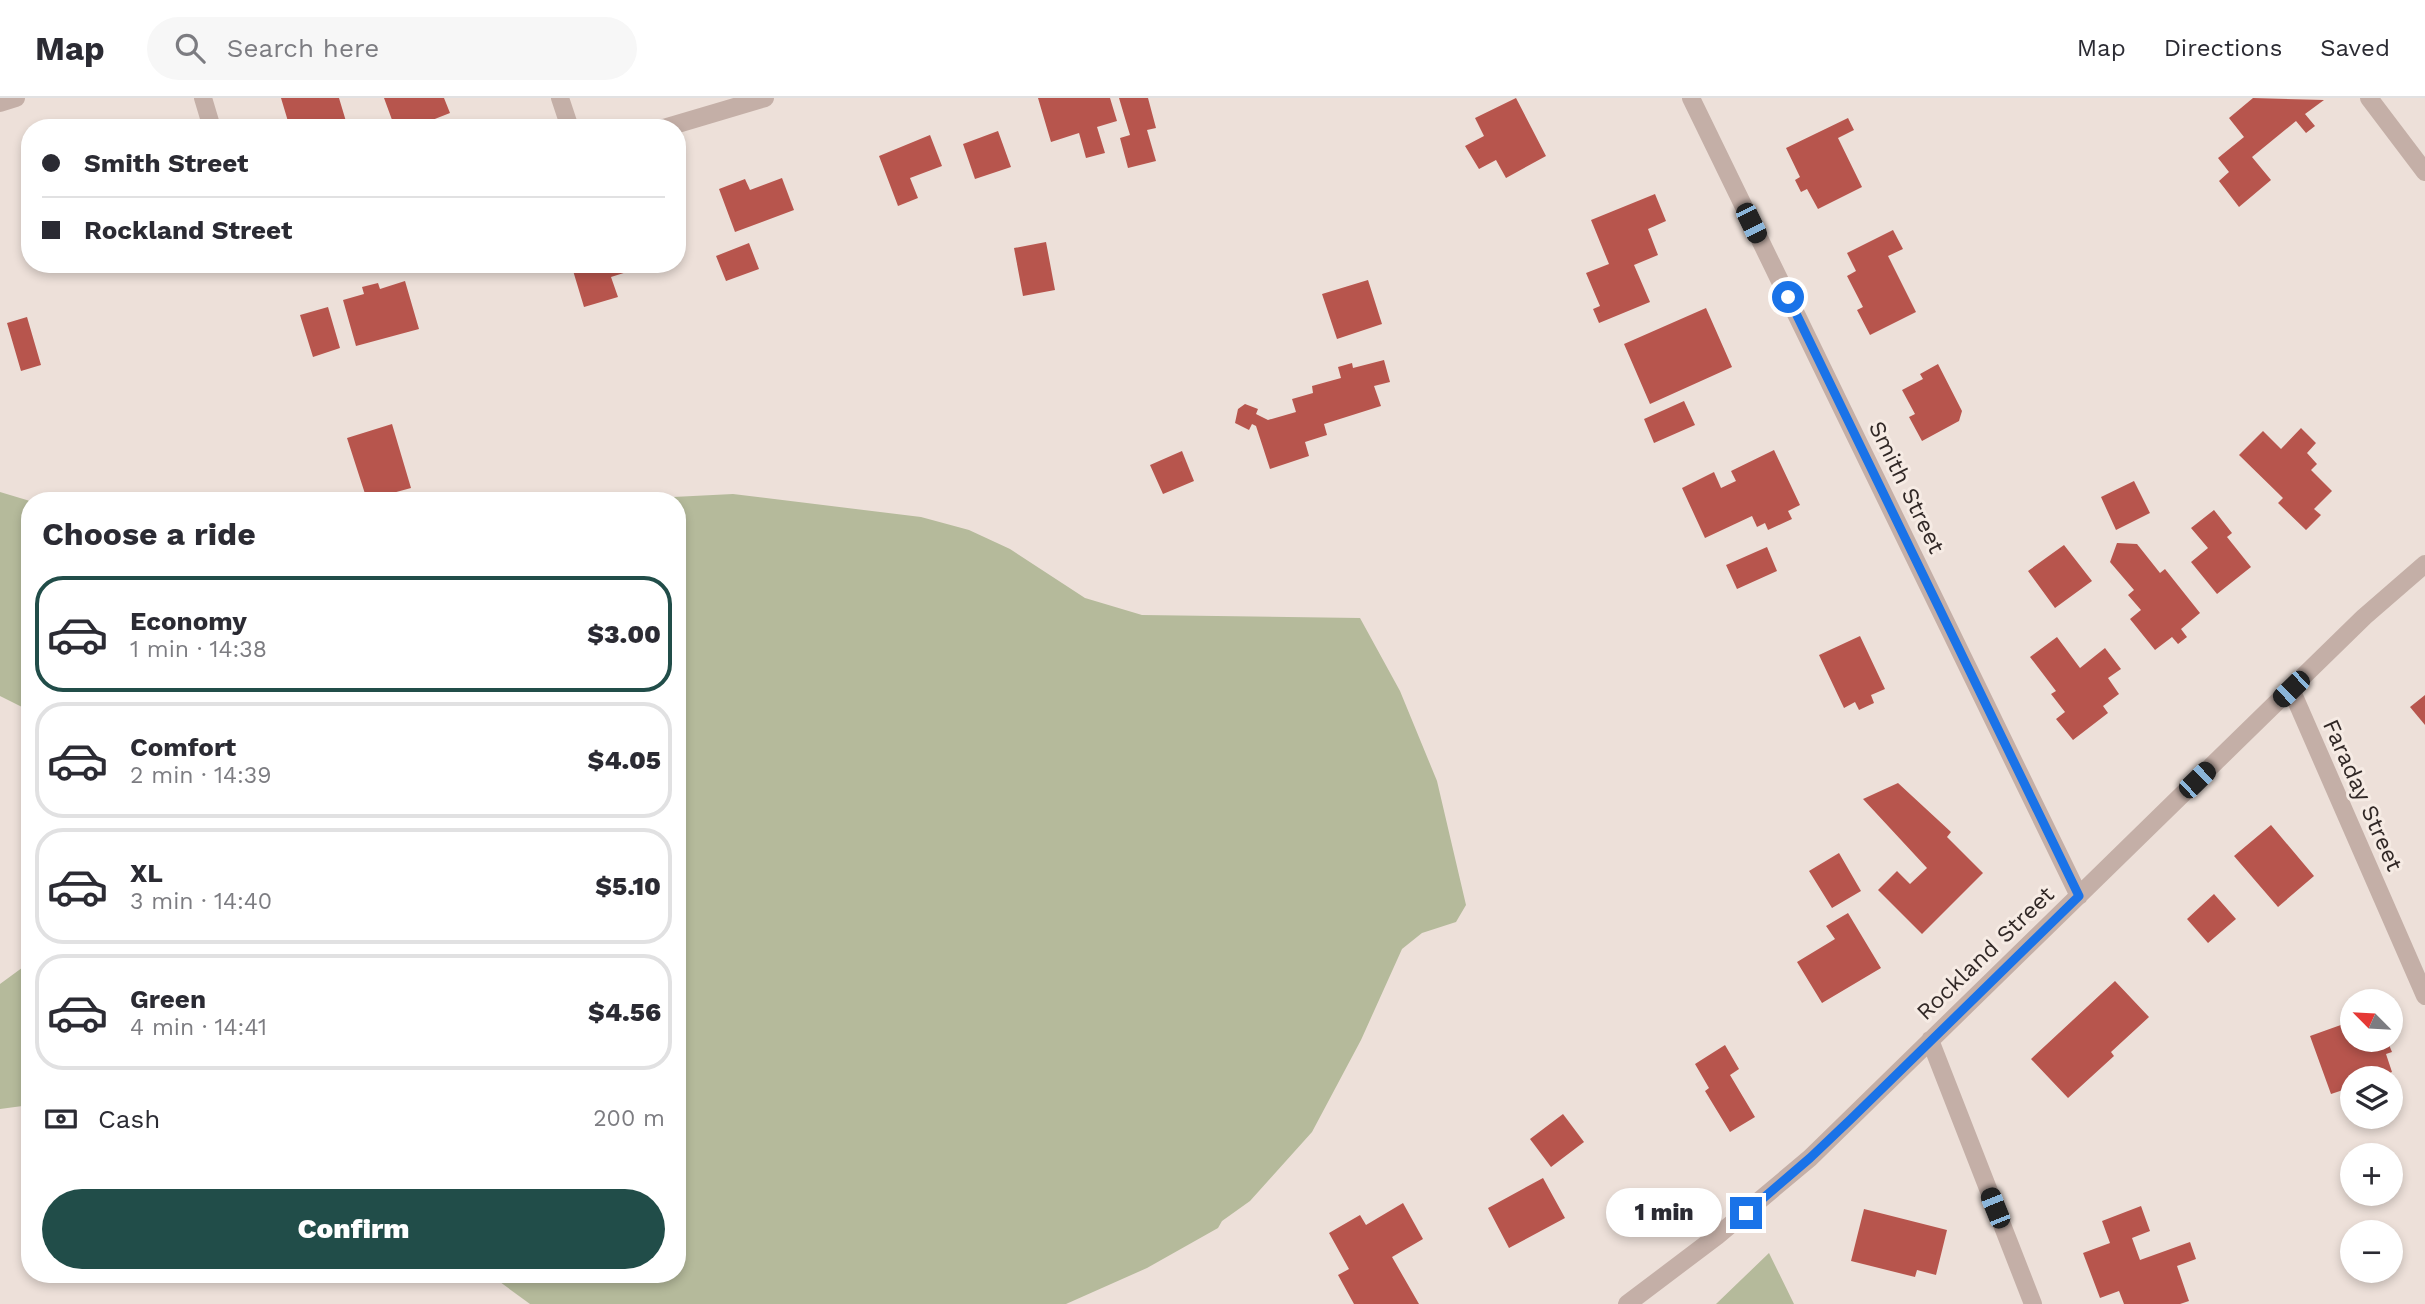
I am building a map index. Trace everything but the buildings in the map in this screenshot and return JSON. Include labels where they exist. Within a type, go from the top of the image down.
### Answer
[{"type":"street","points":[[0,103],[16,98]]},
{"type":"street","points":[[203,98],[209,119]]},
{"type":"street","points":[[560,98],[567,119]]},
{"type":"street","points":[[686,121],[765,98]]},
{"type":"street","name":"Smith Street","points":[[1691,98],[2079,896]]},
{"type":"street","points":[[2369,98],[2425,173]]},
{"type":"street","name":"Rockland Street","points":[[1627,1304],[1771,1192],[1851,1119],[2364,617],[2425,564]]},
{"type":"street","name":"Faraday Street","points":[[2291,689],[2425,996]]},
{"type":"street","points":[[1930,1040],[2032,1304]]},
{"type":"green space","points":[[0,492],[21,498],[21,706],[0,696]]},
{"type":"green space","points":[[733,494],[921,517],[969,530],[1010,549],[1085,598],[1142,615],[1360,618],[1400,691],[1437,781],[1466,905],[1456,922],[1422,933],[1402,949],[1361,1040],[1312,1132],[1250,1201],[1222,1221],[1218,1228],[1147,1268],[1066,1304],[530,1304],[501,1283],[686,1283],[686,496]]},
{"type":"green space","points":[[21,969],[21,1106],[0,1109],[0,984]]},
{"type":"green space","points":[[1769,1253],[1794,1304],[1716,1304]]},
{"type":"route","points":[[1746,1213],[1851,1119],[2079,896],[1788,297]]}]
